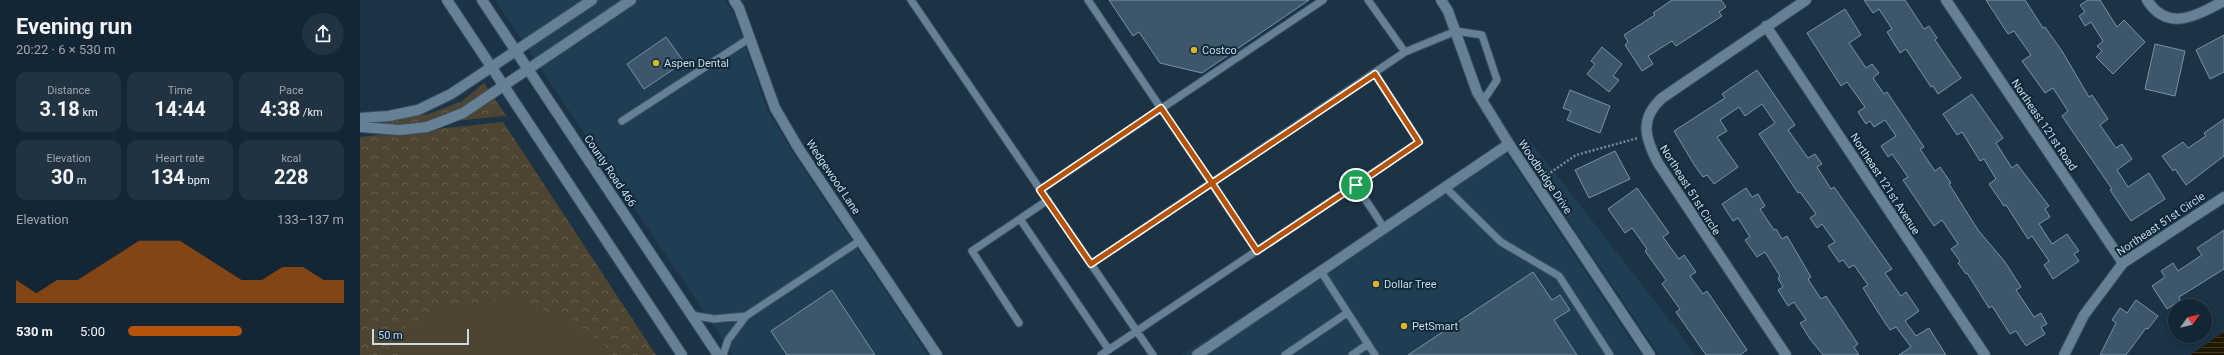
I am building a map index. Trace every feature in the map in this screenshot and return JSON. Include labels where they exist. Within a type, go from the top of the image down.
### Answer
[{"type":"street","points":[[447,0],[682,355]]},
{"type":"street","name":"County Road 466","points":[[482,0],[718,355]]},
{"type":"street","points":[[360,118],[389,116],[418,110],[451,94],[592,0]]},
{"type":"street","points":[[360,127],[400,130],[427,128],[463,113],[631,0]]},
{"type":"street","name":"Wedgewood Lane","points":[[734,0],[740,8],[775,108],[799,149],[937,355]]},
{"type":"street","name":"Woodbridge Drive","points":[[1441,0],[1456,31],[1477,92],[1535,184],[1650,355]]},
{"type":"street","points":[[1646,136],[1653,107],[1662,98],[1806,0]]},
{"type":"street","name":"Northeast 121st Road","points":[[1946,0],[2123,263]]},
{"type":"street","points":[[2147,0],[2153,9],[2168,18],[2186,19],[2224,0]]},
{"type":"street","name":"Northeast 121st Avenue","points":[[1766,26],[1985,355]]},
{"type":"street","name":"Northeast 51st Circle","points":[[1646,136],[1658,163],[1786,355]]},
{"type":"street","points":[[1197,355],[1320,270],[1509,144]]},
{"type":"street","name":"Northeast 51st Circle","points":[[2064,355],[2084,315],[2123,263],[2224,197]]},
{"type":"lane","points":[[912,0],[1153,355]]},
{"type":"lane","points":[[1088,0],[1257,251]]},
{"type":"lane","points":[[1040,190],[1323,0]]},
{"type":"lane","points":[[1368,0],[1405,52]]},
{"type":"lane","points":[[1091,264],[1375,74],[1405,52],[1456,31],[1482,35],[1497,80],[1483,101]]},
{"type":"lane","points":[[622,121],[750,38]]},
{"type":"lane","points":[[1101,355],[1419,142],[1375,74]]},
{"type":"lane","points":[[1356,185],[1384,228]]},
{"type":"lane","points":[[1445,187],[1501,242],[1559,276],[1610,355]]},
{"type":"lane","points":[[1019,323],[972,251],[1048,200]]},
{"type":"lane","points":[[1020,219],[1109,350]]},
{"type":"lane","points":[[723,355],[728,340],[746,316],[861,240]]},
{"type":"lane","points":[[1320,270],[1375,355]]},
{"type":"lane","points":[[1285,355],[1347,313]]},
{"type":"lane","points":[[691,315],[714,319],[746,316]]},
{"type":"lane","points":[[1352,355],[1368,344]]},
{"type":"path","points":[[1535,184],[1576,155],[1646,136]]},
{"type":"shaded area","points":[[495,0],[725,0],[733,12],[768,111],[793,153],[928,355],[733,355]]},
{"type":"shaded area","points":[[1526,136],[1678,331],[1694,355],[1659,355],[1516,142]]},
{"type":"shaded area","points":[[1504,150],[1641,355],[1182,355],[1333,259]]},
{"type":"shaded area","points":[[2224,332],[2224,355],[2190,355],[2208,343],[2212,343],[2212,340]]},
{"type":"green space","points":[[484,83],[507,117],[503,116],[360,131],[360,121],[429,114],[462,101]]},
{"type":"green space","points":[[503,122],[656,355],[360,355],[360,137]]},
{"type":"green space","points":[[512,298],[553,314],[580,327],[603,344],[613,355],[401,355],[390,335],[446,307]]},
{"type":"building","name":"Costco","points":[[1109,0],[1309,0],[1202,73],[1160,63],[1139,32],[1133,36]]},
{"type":"building","points":[[1672,0],[1721,0],[1726,7],[1719,12],[1722,16],[1676,46],[1672,41],[1648,56],[1653,64],[1642,71],[1625,45],[1628,42],[1624,35],[1655,15],[1653,13]]},
{"type":"building","points":[[1864,0],[1905,0],[1924,29],[1929,26],[1937,38],[1935,40],[1961,78],[1938,94],[1933,86],[1931,87],[1906,49],[1900,53],[1887,32],[1892,29],[1879,9],[1873,13]]},
{"type":"building","points":[[1986,0],[2025,0],[2043,28],[2045,27],[2062,51],[2089,97],[2092,95],[2108,119],[2100,125],[2116,148],[2122,144],[2132,159],[2117,170],[2128,187],[2149,173],[2165,199],[2131,221],[2110,190],[2112,189],[2062,116],[2068,111],[2053,88],[2045,93],[2022,61],[2031,55],[2014,31],[2008,34]]},
{"type":"building","points":[[2088,0],[2100,0],[2117,27],[2124,20],[2145,42],[2113,74],[2096,57],[2102,51],[2097,46],[2103,41],[2091,22],[2085,26],[2079,16],[2085,12],[2080,5]]},
{"type":"building","points":[[1845,9],[1861,35],[1849,43],[1866,68],[1872,64],[1879,73],[1873,78],[1884,94],[1887,92],[1924,147],[1920,149],[1935,171],[1940,167],[1978,230],[2005,262],[2021,287],[2016,290],[2034,317],[2041,313],[2047,324],[2041,327],[2045,334],[2026,346],[2016,331],[2010,334],[1992,306],[1989,308],[1967,273],[1966,274],[1958,263],[1960,261],[1951,249],[1958,244],[1942,220],[1934,226],[1903,180],[1908,177],[1892,154],[1888,157],[1881,146],[1896,136],[1885,120],[1874,127],[1870,121],[1866,124],[1858,112],[1865,107],[1847,82],[1841,86],[1807,33]]},
{"type":"building","points":[[2224,35],[2224,72],[2210,79],[2196,50]]},
{"type":"building","name":"Aspen Dental","points":[[666,37],[684,62],[644,89],[627,64]]},
{"type":"building","points":[[2155,44],[2185,51],[2175,96],[2145,89]]},
{"type":"building","points":[[1602,47],[1622,64],[1613,76],[1619,80],[1609,92],[1587,74],[1595,64],[1591,61]]},
{"type":"building","points":[[1757,70],[1795,125],[1788,130],[1808,158],[1815,154],[1822,164],[1817,167],[1831,189],[1834,187],[1892,269],[1885,273],[1901,296],[1906,292],[1919,311],[1905,321],[1916,336],[1929,328],[1946,355],[1899,355],[1911,347],[1896,327],[1890,330],[1863,288],[1868,285],[1854,265],[1849,268],[1843,260],[1839,262],[1828,246],[1835,242],[1822,224],[1817,228],[1810,218],[1816,214],[1800,192],[1798,193],[1759,134],[1775,123],[1762,104],[1745,116],[1739,107],[1720,120],[1727,131],[1717,137],[1738,167],[1714,184],[1707,175],[1703,177],[1695,166],[1674,131],[1725,98],[1722,94]]},
{"type":"building","points":[[1570,90],[1610,106],[1600,133],[1567,120],[1571,111],[1563,108]]},
{"type":"building","points":[[1972,94],[2003,138],[1996,143],[2012,168],[2017,164],[2049,206],[2045,209],[2050,217],[2039,224],[2052,244],[2067,234],[2079,251],[2074,254],[2079,261],[2053,279],[2044,265],[2049,261],[2032,236],[2028,239],[2006,205],[2004,206],[1989,184],[1996,179],[1984,159],[1980,161],[1962,132],[1957,135],[1943,114]]},
{"type":"building","points":[[2224,119],[2224,156],[2186,185],[2175,169],[2173,171],[2162,156],[2183,142],[2188,148],[2206,136],[2204,133]]},
{"type":"building","points":[[1615,151],[1630,179],[1589,198],[1575,170]]},
{"type":"building","points":[[1637,188],[1669,233],[1663,237],[1679,259],[1684,255],[1696,272],[1690,276],[1703,294],[1707,291],[1747,350],[1740,355],[1706,355],[1676,312],[1680,309],[1662,284],[1666,280],[1645,251],[1647,249],[1632,228],[1625,233],[1608,209]]},
{"type":"building","points":[[1746,188],[1752,197],[1758,194],[1765,206],[1760,209],[1774,230],[1776,229],[1782,239],[1787,236],[1811,277],[1808,279],[1821,299],[1826,296],[1858,344],[1854,347],[1859,355],[1823,355],[1810,339],[1800,323],[1806,320],[1794,302],[1788,306],[1778,290],[1783,287],[1778,278],[1780,276],[1765,252],[1757,257],[1745,240],[1750,237],[1738,218],[1733,221],[1722,204]]},
{"type":"building","points":[[2224,230],[2224,269],[2179,297],[2180,299],[2168,299],[2167,309],[2152,286],[2165,277],[2161,271],[2173,263],[2178,271],[2202,255],[2197,248]]},
{"type":"building","points":[[1533,272],[1552,300],[1560,295],[1570,310],[1554,320],[1577,355],[1408,355]]},
{"type":"building","points":[[832,290],[875,355],[787,355],[771,331]]},
{"type":"building","points":[[2136,300],[2158,316],[2148,329],[2146,328],[2126,355],[2100,355],[2116,323],[2112,320],[2120,308],[2127,313]]},
{"type":"place","name":"Costco","points":[[1194,50]]},
{"type":"place","name":"Aspen Dental","points":[[656,63]]},
{"type":"place","name":"Dollar Tree","points":[[1376,284]]},
{"type":"place","name":"PetSmart","points":[[1404,326]]},
{"type":"route","points":[[1356,185],[1257,251],[1212,183],[1091,264],[1040,190],[1161,108],[1212,183],[1375,74],[1419,142],[1356,185]]}]
